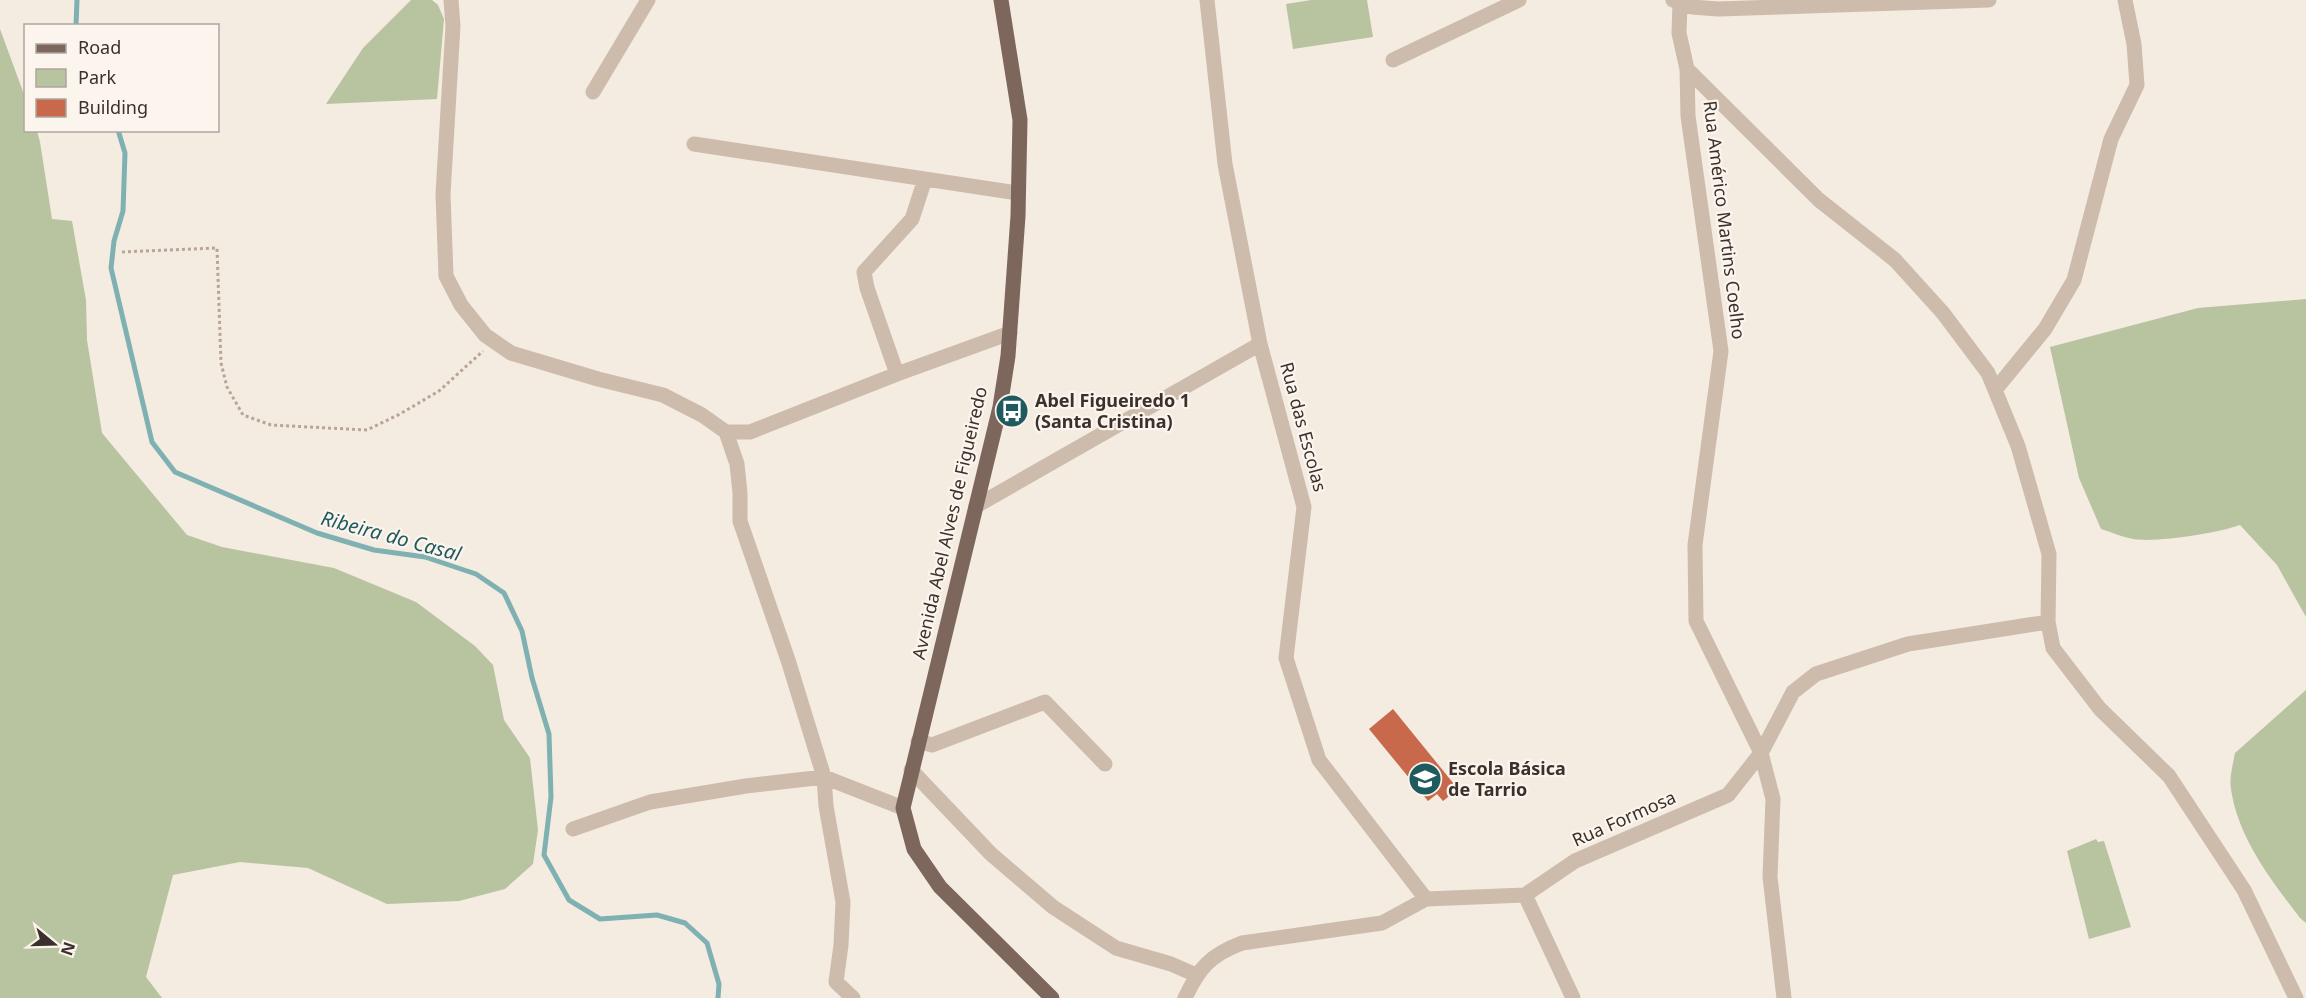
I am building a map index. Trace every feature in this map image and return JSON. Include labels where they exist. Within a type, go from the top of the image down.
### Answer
[{"type":"main road","name":"Avenida Abel Alves de Figueiredo","points":[[1001,0],[1020,120],[1010,333],[1000,407],[903,808],[914,849],[940,887],[1052,998]]},
{"type":"street","points":[[451,0],[453,26],[443,194],[446,276],[461,305],[484,335],[511,353],[598,379],[663,395],[702,415],[726,432],[750,432],[897,374],[1010,333]]},
{"type":"street","points":[[593,92],[648,0]]},
{"type":"street","name":"Rua das Escolas","points":[[1207,0],[1225,164],[1260,344],[1304,507],[1286,658],[1319,759],[1426,899]]},
{"type":"street","points":[[1393,60],[1519,0]]},
{"type":"street","points":[[1676,2],[1692,7],[1718,9],[1989,0]]},
{"type":"street","points":[[1995,390],[2045,329],[2074,280],[2111,139],[2137,85],[2134,44],[2125,0]]},
{"type":"street","name":"Rua Américo Martins Coelho","points":[[1676,2],[1679,33],[1687,69],[1688,116],[1721,351],[1695,545],[1696,621],[1761,753],[1773,799],[1770,876],[1784,998]]},
{"type":"street","points":[[1687,69],[1819,200],[1895,260],[1943,313],[1988,373],[2018,446],[2049,554],[2048,622],[2053,648],[2100,708],[2169,776],[2244,890],[2296,998]]},
{"type":"street","points":[[694,144],[1018,193]]},
{"type":"street","points":[[897,374],[867,288],[864,272],[912,219],[925,179]]},
{"type":"street","points":[[976,506],[1260,344]]},
{"type":"street","points":[[726,432],[737,464],[740,521],[788,660],[824,777],[826,806],[843,902],[842,945],[836,982],[853,998]]},
{"type":"street","name":"Rua Formosa","points":[[1525,896],[1575,861],[1728,795],[1761,753],[1793,692],[1816,674],[1908,644],[2048,622]]},
{"type":"street","points":[[918,741],[932,745],[1045,702],[1105,764]]},
{"type":"street","points":[[911,770],[991,854],[1053,907],[1116,948],[1171,964],[1196,975]]},
{"type":"street","points":[[573,829],[650,802],[746,786],[824,777],[903,808]]},
{"type":"street","points":[[1185,998],[1196,975],[1220,951],[1242,943],[1382,923],[1426,899],[1525,896],[1573,998]]},
{"type":"path","points":[[122,252],[217,248],[221,363],[227,387],[243,415],[272,425],[367,430],[439,392],[493,341]]},
{"type":"green space","points":[[411,0],[432,0],[438,5],[444,19],[437,99],[326,104],[363,48]]},
{"type":"green space","points":[[1311,0],[1367,0],[1373,37],[1293,49],[1286,4]]},
{"type":"green space","points":[[0,29],[24,94],[24,132],[37,132],[52,219],[72,221],[86,300],[87,340],[102,433],[187,535],[222,547],[334,568],[416,602],[475,646],[493,665],[504,720],[530,758],[538,830],[533,864],[505,889],[459,901],[387,904],[308,868],[240,862],[173,875],[146,977],[162,998],[0,998]]},
{"type":"green space","points":[[2306,299],[2306,617],[2277,565],[2240,525],[2203,534],[2156,540],[2133,539],[2101,529],[2079,478],[2050,347],[2198,308]]},
{"type":"green space","points":[[2306,690],[2306,923],[2278,889],[2257,858],[2235,807],[2230,780],[2235,753]]},
{"type":"green space","points":[[2096,839],[2098,842],[2104,841],[2131,927],[2089,939],[2067,851]]},
{"type":"building","points":[[1393,709],[1458,789],[1443,801],[1437,794],[1428,801],[1369,729]]},
{"type":"waterway","name":"Ribeira do Casal","points":[[76,24],[77,0]]},
{"type":"waterway","name":"Ribeira do Casal","points":[[119,132],[125,153],[123,211],[114,241],[111,268],[152,442],[175,472],[317,533],[374,550],[425,557],[476,574],[504,593],[522,631],[532,678],[549,734],[551,797],[544,855],[569,900],[600,919],[657,915],[685,923],[707,943],[719,984],[718,998]]},
{"type":"place","name":"Abel Figueiredo 1 (Santa Cristina)","points":[[1012,411]]},
{"type":"place","name":"Escola Básica de Tarrio","points":[[1425,779]]}]
